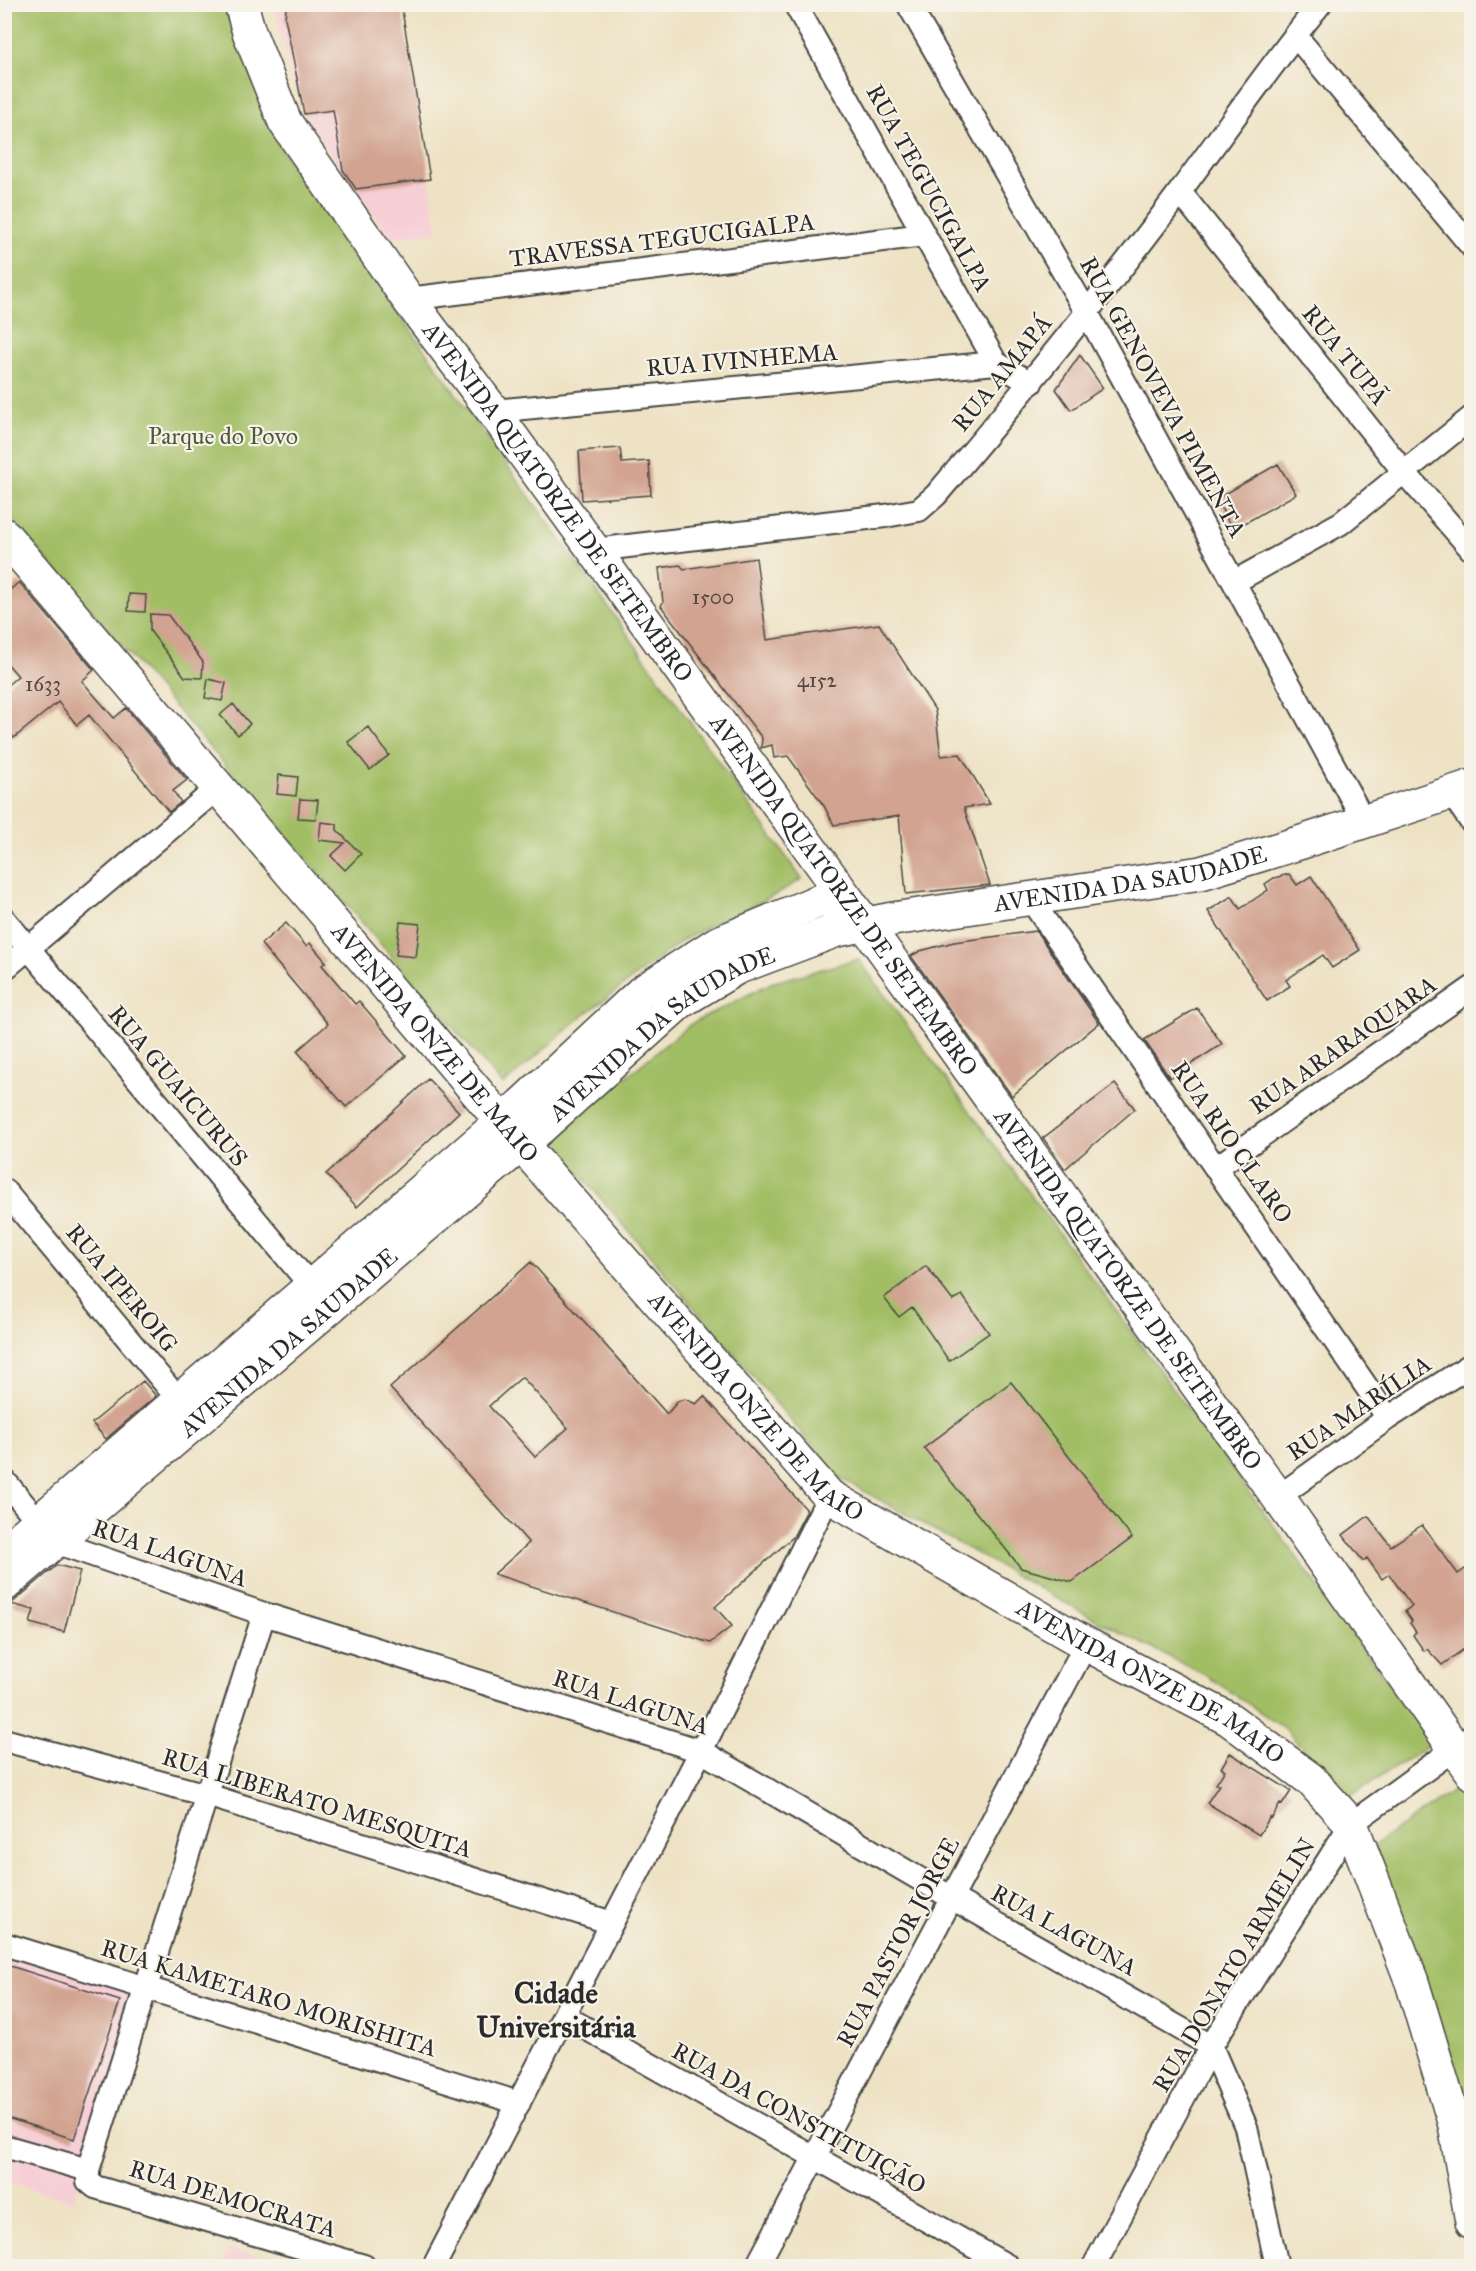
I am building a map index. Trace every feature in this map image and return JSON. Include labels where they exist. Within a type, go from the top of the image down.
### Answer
[{"type":"street","name":"AVENIDA QUATORZE DE SETEMBRO","points":[[241,4],[249,32],[285,122],[408,299],[493,411],[1278,1497],[1466,1753]]},
{"type":"street","name":"RUA TEGUCIGALPA","points":[[795,4],[996,363]]},
{"type":"street","name":"RUA GENOVEVA PIMENTA","points":[[908,4],[1086,311],[1364,820]]},
{"type":"street","name":"RUA AMAPÁ","points":[[594,550],[885,516],[919,510],[936,495],[1031,383],[1180,192],[1320,4]]},
{"type":"street","points":[[1295,35],[1472,247]]},
{"type":"street","name":"RUA TUPÃ","points":[[1180,192],[1404,472],[1472,550]]},
{"type":"street","name":"TRAVESSA TEGUCIGALPA","points":[[408,299],[924,235]]},
{"type":"street","points":[[996,363],[1031,383]]},
{"type":"street","name":"RUA IVINHEMA","points":[[493,411],[996,363]]},
{"type":"street","points":[[1234,582],[1341,523],[1472,417]]},
{"type":"street","name":"AVENIDA ONZE DE MAIO","points":[[4,535],[511,1132],[830,1496],[1086,1644],[1229,1719],[1310,1779],[1351,1824],[1412,1982],[1455,2125],[1472,2222]]},
{"type":"street","points":[[4,969],[219,787]]},
{"type":"street","points":[[1462,789],[1472,823]]},
{"type":"street","name":"AVENIDA DA SAUDADE","points":[[4,1585],[47,1532],[511,1132],[642,992],[716,945],[819,901],[857,914],[1029,897],[1201,873],[1302,843],[1364,820],[1462,789]]},
{"type":"street","name":"RUA RIO CLARO","points":[[1029,897],[1388,1418]]},
{"type":"street","name":"RUA GUAICURUS","points":[[4,919],[311,1286]]},
{"type":"street","name":"RUA ARARAQUARA","points":[[1217,1167],[1472,988]]},
{"type":"street","name":"AVENIDA DA SAUDADE","points":[[188,1411],[311,1286],[511,1132]]},
{"type":"street","name":"RUA IPEROIG","points":[[4,1190],[188,1411]]},
{"type":"street","name":"RUA MARÍLIA","points":[[1278,1497],[1388,1418],[1469,1370]]},
{"type":"street","points":[[4,1480],[47,1532]]},
{"type":"street","points":[[434,2266],[701,1751],[830,1496]]},
{"type":"street","name":"AVENIDA DA SAUDADE","points":[[4,1552],[47,1532]]},
{"type":"street","name":"RUA LAGUNA","points":[[47,1532],[264,1614],[701,1751],[1211,2046]]},
{"type":"street","points":[[88,2175],[264,1614]]},
{"type":"street","name":"RUA PASTOR JORGE","points":[[757,2266],[1086,1644]]},
{"type":"street","name":"RUA LIBERATO MESQUITA","points":[[4,1740],[207,1795],[612,1923]]},
{"type":"street","name":"RUA DONATO ARMELIN","points":[[1094,2266],[1211,2046],[1351,1824],[1466,1753]]},
{"type":"street","name":"RUA KAMETARO MORISHITA","points":[[4,1944],[519,2103]]},
{"type":"street","name":"RUA DA CONSTITUIÇÃO","points":[[564,2016],[1008,2266]]},
{"type":"street","points":[[1211,2046],[1246,2127],[1277,2266]]},
{"type":"street","name":"RUA DEMOCRATA","points":[[4,2146],[88,2175],[95,2187],[364,2266]]},
{"type":"shaded area","points":[[281,4],[401,5],[438,233],[389,237],[304,114],[282,40],[276,9]]},
{"type":"shaded area","points":[[4,1953],[138,1992],[73,2201],[5,2181]]},
{"type":"shaded area","points":[[230,2249],[288,2266],[221,2266]]},
{"type":"green space","name":"Parque do Povo","points":[[5,5],[224,5],[278,144],[802,879],[777,894],[686,938],[579,1019],[503,1085],[5,514]]},
{"type":"green space","points":[[858,959],[1433,1743],[1347,1798],[1285,1729],[1207,1676],[1100,1622],[840,1478],[550,1139],[691,1024],[771,983]]},
{"type":"green space","points":[[1456,1789],[1471,1810],[1471,2130],[1374,1845]]},
{"type":"building","points":[[291,4],[401,4],[430,179],[356,189],[343,170],[333,110],[304,114],[285,18],[286,8]]},
{"type":"building","points":[[1080,355],[1103,388],[1071,410],[1056,389]]},
{"type":"building","points":[[620,448],[622,463],[649,461],[651,495],[582,500],[579,451]]},
{"type":"building","points":[[1278,464],[1296,494],[1233,530],[1216,499]]},
{"type":"building","points":[[756,558],[767,640],[879,624],[935,710],[941,756],[960,754],[990,804],[964,808],[990,885],[906,894],[899,816],[834,825],[824,806],[788,756],[774,758],[772,745],[761,748],[762,738],[661,606],[663,602],[659,568],[680,565],[684,569]]},
{"type":"building","points":[[19,582],[94,670],[82,681],[114,718],[126,708],[187,780],[173,791],[181,802],[169,812],[89,715],[77,725],[58,702],[14,738],[4,726],[4,688],[18,676],[4,660],[4,595]]},
{"type":"building","points":[[129,594],[146,595],[145,612],[128,611]]},
{"type":"building","points":[[150,614],[168,615],[203,662],[202,678],[185,677],[150,631]]},
{"type":"building","points":[[208,679],[226,683],[222,701],[205,698]]},
{"type":"building","points":[[233,704],[250,724],[238,735],[220,715]]},
{"type":"building","points":[[368,727],[389,755],[370,770],[348,742]]},
{"type":"building","points":[[279,775],[298,777],[296,796],[277,794]]},
{"type":"building","points":[[300,799],[318,800],[316,819],[298,818]]},
{"type":"building","points":[[321,822],[337,824],[337,830],[361,854],[345,870],[331,856],[345,843],[319,840]]},
{"type":"building","points":[[1289,874],[1297,885],[1311,876],[1360,950],[1332,968],[1323,955],[1286,980],[1290,986],[1267,1001],[1208,911],[1232,896],[1240,909],[1268,890],[1265,884],[1274,878]]},
{"type":"building","points":[[400,922],[420,924],[416,957],[396,955]]},
{"type":"building","points":[[286,923],[306,946],[310,943],[326,962],[322,965],[355,1004],[359,1001],[406,1056],[346,1107],[297,1051],[328,1024],[261,944]]},
{"type":"building","points":[[1036,931],[1099,1023],[1012,1096],[911,956],[920,951],[954,942]]},
{"type":"building","points":[[1197,1008],[1222,1044],[1170,1078],[1144,1040]]},
{"type":"building","points":[[428,1079],[459,1112],[357,1207],[326,1174]]},
{"type":"building","points":[[1115,1084],[1135,1109],[1065,1169],[1043,1138]]},
{"type":"building","points":[[531,1262],[667,1414],[678,1401],[685,1399],[696,1404],[704,1396],[807,1510],[793,1537],[715,1607],[732,1626],[710,1643],[494,1574],[529,1543],[390,1388]],"holes":[[[522,1377],[568,1428],[535,1457],[489,1406]]]},
{"type":"building","points":[[926,1266],[953,1301],[962,1295],[989,1333],[949,1361],[912,1307],[899,1317],[884,1298]]},
{"type":"building","points":[[143,1381],[156,1396],[106,1439],[92,1423]]},
{"type":"building","points":[[1011,1382],[1132,1538],[1072,1582],[1021,1568],[924,1448]]},
{"type":"building","points":[[1368,1516],[1391,1546],[1422,1525],[1458,1574],[1465,1569],[1472,1577],[1472,1643],[1442,1665],[1427,1649],[1424,1651],[1413,1635],[1416,1632],[1405,1611],[1412,1606],[1389,1574],[1382,1579],[1367,1558],[1363,1561],[1343,1535]]},
{"type":"building","points":[[57,1565],[80,1571],[64,1632],[30,1623],[34,1610],[11,1604]]},
{"type":"building","points":[[1230,1753],[1291,1791],[1259,1835],[1207,1803],[1219,1785],[1216,1784],[1225,1770],[1221,1768]]},
{"type":"building","points":[[4,1964],[120,2001],[74,2139],[4,2117]]},
{"type":"district","name":"Cidade Universitária","points":[[556,2010]]}]
